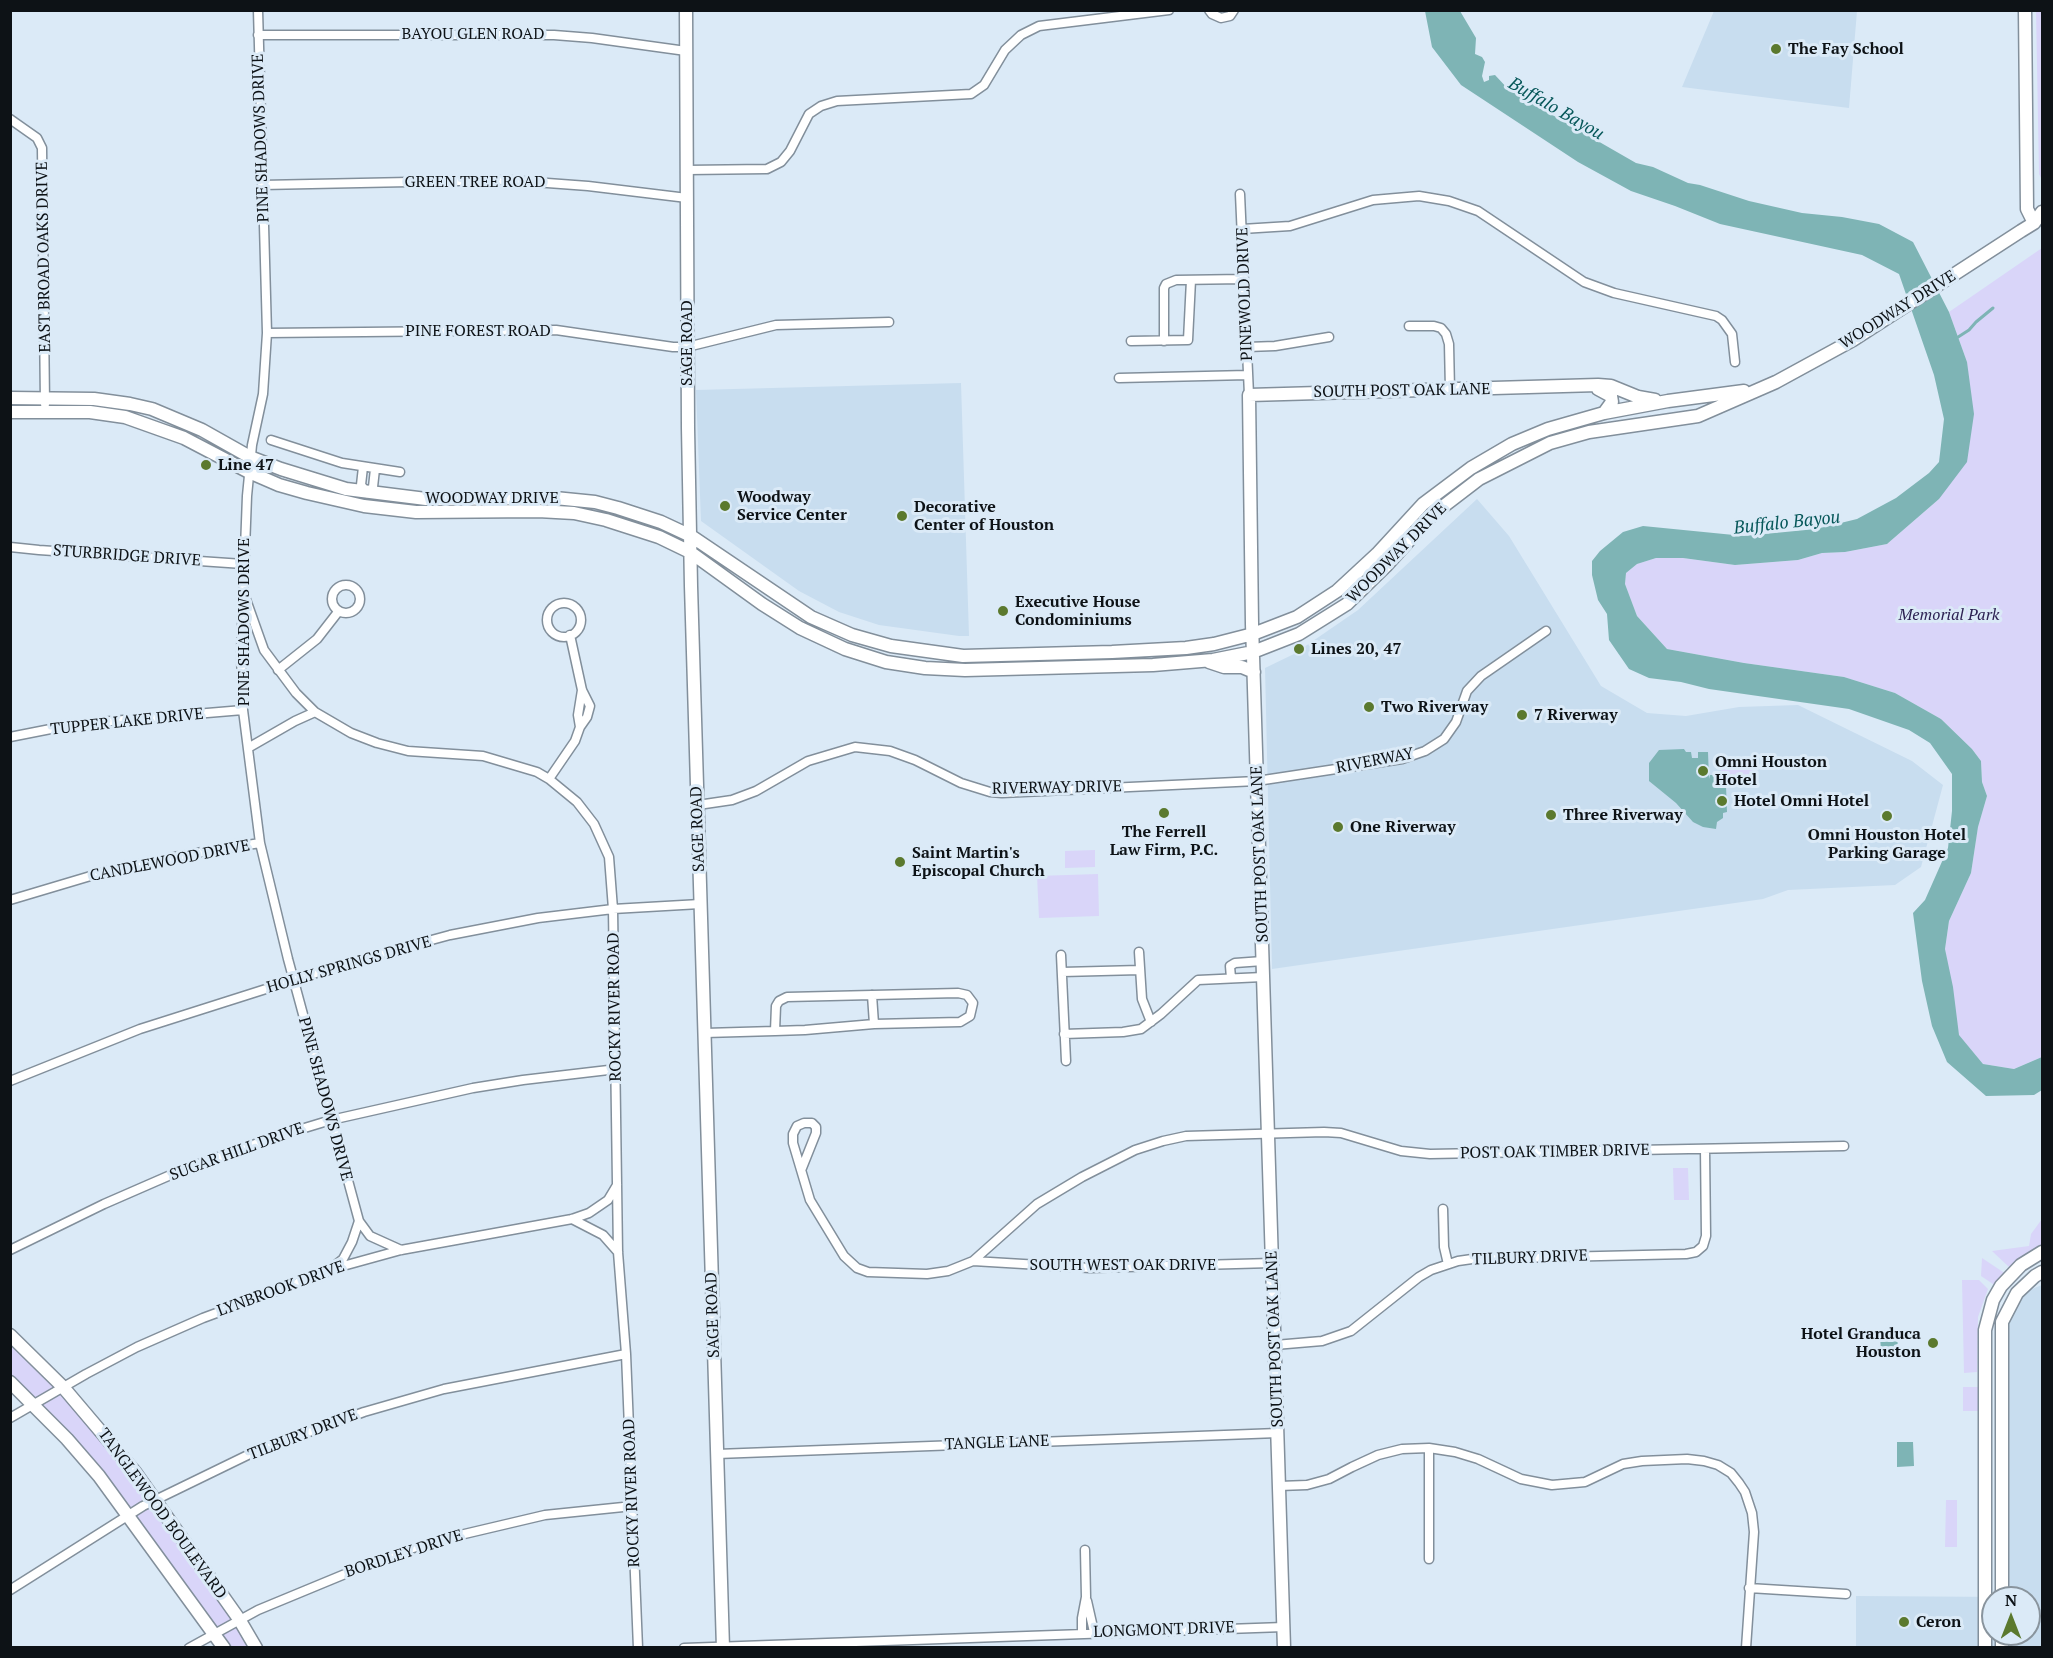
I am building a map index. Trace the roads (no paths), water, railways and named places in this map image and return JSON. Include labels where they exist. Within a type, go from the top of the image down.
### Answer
[{"type":"main road","name":"SAGE ROAD","points":[[686,10],[690,552],[723,1647]]},
{"type":"main road","points":[[2025,10],[2027,209],[2038,222]]},
{"type":"main road","name":"WOODWAY DRIVE","points":[[10,412],[90,412],[125,417],[184,438],[249,472],[307,493],[364,506],[416,512],[574,513],[606,520],[648,533],[690,552],[762,604],[800,628],[845,649],[886,662],[954,670],[1205,661],[1253,652],[1299,634],[1347,604],[1432,515],[1479,479],[1550,443],[1588,432],[1698,416],[1803,368],[1853,340],[2038,222],[2043,212]]},
{"type":"main road","name":"SOUTH POST OAK LANE","points":[[1284,1647],[1253,652],[1249,395],[1598,385],[1611,386],[1638,397],[1668,401]]},
{"type":"main road","name":"SOUTH POST OAK LANE","points":[[1585,387],[1607,392],[1611,396],[1612,402],[1604,414]]},
{"type":"main road","name":"WOODWAY DRIVE","points":[[10,398],[94,399],[130,404],[193,426],[250,457],[309,478],[366,493],[426,499],[575,500],[607,505],[641,515],[691,536],[811,617],[852,635],[891,646],[955,656],[1102,653],[1215,645],[1253,634],[1297,618],[1337,591],[1423,504],[1471,468],[1512,444],[1548,429],[1604,414],[1668,401],[1757,389]]},
{"type":"main road","points":[[1574,422],[1578,435]]},
{"type":"main road","points":[[201,447],[212,446],[243,459],[250,457]]},
{"type":"main road","points":[[1471,468],[1479,479]]},
{"type":"main road","points":[[364,506],[366,493]]},
{"type":"main road","points":[[482,498],[482,512]]},
{"type":"main road","points":[[574,513],[575,500]]},
{"type":"main road","points":[[1390,539],[1401,550]]},
{"type":"main road","points":[[691,586],[704,573],[716,570]]},
{"type":"main road","points":[[1102,653],[1103,666]]},
{"type":"main road","points":[[954,670],[955,656]]},
{"type":"main road","points":[[1205,661],[1224,667],[1242,667],[1254,672]]},
{"type":"main road","points":[[1985,1586],[1985,1330],[1993,1300],[2011,1275],[2033,1256],[2043,1252]]},
{"type":"main road","points":[[2002,1586],[2002,1322],[2017,1293],[2035,1276],[2043,1272]]},
{"type":"main road","name":"TANGLEWOOD BOULEVARD","points":[[10,1335],[63,1387],[128,1464],[239,1619],[256,1647]]},
{"type":"main road","name":"TANGLEWOOD BOULEVARD","points":[[10,1382],[99,1476],[224,1647]]},
{"type":"street","name":"PINE SHADOWS DRIVE","points":[[258,10],[267,333],[263,394],[250,457],[243,564],[241,654],[243,711],[260,843],[293,980],[359,1221]]},
{"type":"street","points":[[687,170],[767,168],[781,162],[809,114],[821,105],[837,101],[971,94],[984,85],[1005,50],[1021,34],[1039,26],[1168,10]]},
{"type":"street","points":[[1209,10],[1221,18],[1230,16],[1234,10]]},
{"type":"street","name":"BAYOU GLEN ROAD","points":[[258,35],[554,34],[686,51]]},
{"type":"street","name":"EAST BROAD OAKS DRIVE","points":[[10,119],[37,138],[42,148],[45,411]]},
{"type":"street","name":"GREEN TREE ROAD","points":[[262,185],[507,180],[588,186],[687,198]]},
{"type":"street","name":"PINEWOLD DRIVE","points":[[1240,194],[1249,395]]},
{"type":"street","points":[[1242,229],[1290,226],[1373,200],[1419,196],[1449,201],[1478,211],[1584,282],[1614,293],[1716,316],[1732,333],[1735,362]]},
{"type":"street","points":[[1131,341],[1188,340],[1191,279]]},
{"type":"street","points":[[1164,341],[1164,288],[1170,281],[1244,279]]},
{"type":"street","name":"PINE FOREST ROAD","points":[[267,333],[556,330],[687,346],[776,325],[889,322]]},
{"type":"street","points":[[1409,326],[1434,326],[1442,328],[1446,334],[1449,344],[1450,390]]},
{"type":"street","points":[[1247,346],[1275,345],[1329,337]]},
{"type":"street","points":[[1119,378],[1248,375]]},
{"type":"street","points":[[271,440],[318,456],[363,467],[400,472]]},
{"type":"street","points":[[363,467],[361,485],[366,493],[373,487],[375,469]]},
{"type":"street","name":"STURBRIDGE DRIVE","points":[[10,547],[243,564]]},
{"type":"street","name":"ROCKY RIVER ROAD","points":[[243,591],[264,650],[296,693],[315,712],[351,733],[377,743],[408,751],[483,756],[526,768],[549,779],[577,802],[602,838],[609,857],[614,909],[618,1252],[626,1354],[638,1647]]},
{"type":"street","points":[[560,603],[572,604],[581,618],[578,629],[570,636],[559,636],[548,625],[547,619],[551,609],[560,603]]},
{"type":"street","points":[[278,670],[317,639],[338,612]]},
{"type":"street","name":"RIVERWAY","points":[[1257,781],[1402,759],[1425,751],[1444,739],[1456,723],[1467,691],[1481,676],[1546,631]]},
{"type":"street","points":[[549,779],[575,741],[590,706],[582,690],[570,636]]},
{"type":"street","name":"TUPPER LAKE DRIVE","points":[[10,737],[76,724],[243,711]]},
{"type":"street","points":[[248,748],[315,712]]},
{"type":"street","name":"RIVERWAY DRIVE","points":[[698,805],[732,801],[756,791],[808,761],[855,747],[890,751],[915,760],[961,783],[990,792],[1257,781]]},
{"type":"street","name":"CANDLEWOOD DRIVE","points":[[10,900],[114,869],[260,843]]},
{"type":"street","name":"HOLLY SPRINGS DRIVE","points":[[10,1081],[130,1033],[293,980],[450,935],[538,918],[614,909],[700,904]]},
{"type":"street","points":[[1139,952],[1142,999],[1151,1022]]},
{"type":"street","points":[[1061,955],[1066,1061]]},
{"type":"street","points":[[1231,978],[1230,966],[1235,963],[1263,961]]},
{"type":"street","points":[[1062,972],[1140,970]]},
{"type":"street","points":[[1064,1034],[1123,1032],[1141,1029],[1198,980],[1263,977]]},
{"type":"street","points":[[705,1033],[775,1031],[874,1024],[960,1022],[970,1016],[973,1006],[970,997],[961,993],[784,998],[776,1006],[775,1031]]},
{"type":"street","points":[[872,995],[874,1024]]},
{"type":"street","name":"SUGAR HILL DRIVE","points":[[10,1250],[95,1208],[183,1170],[331,1120],[483,1086],[617,1069]]},
{"type":"street","points":[[802,1168],[816,1133],[816,1127],[812,1123],[800,1124],[793,1134],[793,1143],[813,1206],[844,1256],[857,1268],[875,1273],[933,1273],[948,1271],[973,1262]]},
{"type":"street","name":"POST OAK TIMBER DRIVE","points":[[973,1262],[1037,1204],[1076,1180],[1130,1152],[1186,1136],[1341,1133],[1416,1154],[1844,1146]]},
{"type":"street","name":"TILBURY DRIVE","points":[[1275,1345],[1322,1341],[1351,1331],[1419,1277],[1448,1264],[1472,1259],[1686,1254],[1700,1250],[1706,1236],[1705,1149]]},
{"type":"street","name":"LYNBROOK DRIVE","points":[[10,1418],[137,1347],[202,1318],[330,1271],[401,1250],[572,1220],[589,1213],[608,1200],[617,1185]]},
{"type":"street","points":[[1443,1209],[1444,1247],[1448,1264]]},
{"type":"street","points":[[572,1220],[603,1235],[618,1252]]},
{"type":"street","points":[[359,1221],[370,1236],[401,1250]]},
{"type":"street","points":[[330,1271],[343,1259],[359,1221]]},
{"type":"street","name":"SOUTH WEST OAK DRIVE","points":[[973,1262],[1089,1268],[1272,1263]]},
{"type":"street","name":"TILBURY DRIVE","points":[[10,1590],[155,1499],[254,1452],[364,1412],[444,1389],[626,1354]]},
{"type":"street","points":[[1985,1386],[2002,1385]]},
{"type":"street","name":"TANGLE LANE","points":[[717,1454],[1278,1433]]},
{"type":"street","points":[[1279,1486],[1307,1485],[1329,1479],[1378,1455],[1402,1449],[1429,1448],[1455,1452],[1521,1479],[1552,1485],[1584,1482],[1623,1464],[1642,1461],[1687,1459],[1718,1465],[1731,1473],[1739,1483],[1745,1492],[1752,1513],[1754,1532],[1746,1647]]},
{"type":"street","points":[[1429,1448],[1429,1559]]},
{"type":"street","points":[[1985,1495],[2001,1495]]},
{"type":"street","name":"BORDLEY DRIVE","points":[[189,1647],[239,1619],[304,1589],[377,1560],[439,1540],[545,1515],[633,1506]]},
{"type":"street","points":[[1082,1633],[1086,1598],[1085,1550]]},
{"type":"street","points":[[1749,1588],[1846,1594]]},
{"type":"street","points":[[1086,1598],[1094,1632]]},
{"type":"street","name":"LONGMONT DRIVE","points":[[684,1647],[1284,1627]]},
{"type":"waterway","points":[[1955,339],[1969,330],[1993,308]]},
{"type":"place","name":"The Fay School","points":[[1776,49]]},
{"type":"place","name":"Line 47","points":[[206,465]]},
{"type":"place","name":"Woodway Service Center","points":[[725,506]]},
{"type":"place","name":"Decorative Center of Houston","points":[[902,516]]},
{"type":"place","name":"Executive House Condominiums","points":[[1003,611]]},
{"type":"place","name":"Lines 20, 47","points":[[1299,649]]},
{"type":"place","name":"Two Riverway","points":[[1369,707]]},
{"type":"place","name":"7 Riverway","points":[[1522,715]]},
{"type":"place","name":"Omni Houston Hotel","points":[[1703,771]]},
{"type":"place","name":"Hotel Omni Hotel","points":[[1722,801]]},
{"type":"place","name":"The Ferrell Law Firm, P.C.","points":[[1164,813]]},
{"type":"place","name":"Three Riverway","points":[[1551,815]]},
{"type":"place","name":"Omni Houston Hotel Parking Garage","points":[[1887,816]]},
{"type":"place","name":"One Riverway","points":[[1338,827]]},
{"type":"place","name":"Saint Martin's Episcopal Church","points":[[900,862]]},
{"type":"place","name":"Hotel Granduca Houston","points":[[1933,1343]]},
{"type":"place","name":"Ceron","points":[[1904,1622]]},
{"type":"water label","name":"Buffalo Bayou","points":[[1556,109]]},
{"type":"water label","name":"Buffalo Bayou","points":[[1787,523]]},
{"type":"park label","name":"Memorial Park","points":[[1949,615]]}]
